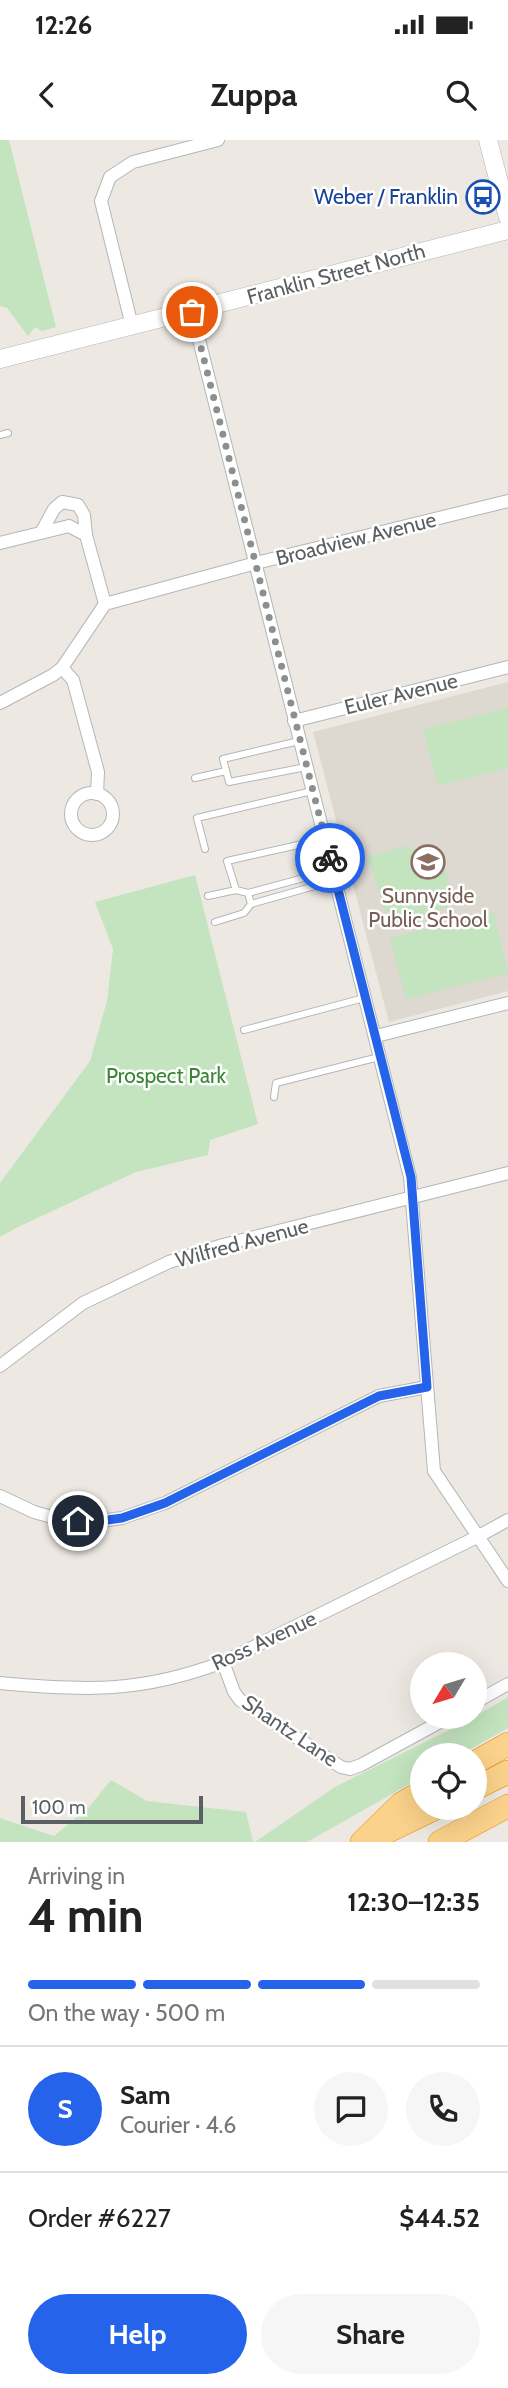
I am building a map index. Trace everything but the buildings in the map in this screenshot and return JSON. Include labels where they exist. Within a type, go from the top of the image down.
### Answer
[{"type":"highway","points":[[487,1756],[508,1744]]},
{"type":"highway","points":[[487,1782],[508,1772]]},
{"type":"highway","points":[[364,1842],[401,1804],[410,1799]]},
{"type":"highway","points":[[440,1842],[508,1806]]},
{"type":"highway","points":[[364,1842],[411,1820]]},
{"type":"street","points":[[132,326],[101,201],[110,177],[133,162],[218,140]]},
{"type":"street","points":[[488,140],[508,217]]},
{"type":"street","name":"Franklin Street North","points":[[0,359],[508,230]]},
{"type":"street","points":[[192,312],[376,1036],[414,1196],[434,1471],[508,1581]]},
{"type":"street","name":"Broadview Avenue","points":[[105,604],[508,501]]},
{"type":"street","points":[[0,703],[62,668],[105,604],[83,515],[78,505],[62,502],[54,509],[42,531]]},
{"type":"street","points":[[0,543],[69,526],[86,535]]},
{"type":"street","name":"Euler Avenue","points":[[294,721],[508,667]]},
{"type":"street","points":[[62,668],[73,680],[98,772],[97,794]]},
{"type":"street","points":[[376,1036],[508,1003]]},
{"type":"street","name":"Wilfred Avenue","points":[[0,1366],[83,1303],[169,1262],[223,1245],[508,1173]]},
{"type":"street","points":[[0,1496],[34,1512],[63,1520],[93,1522],[122,1518],[165,1503],[379,1396],[427,1387]]},
{"type":"street","name":"Ross Avenue","points":[[0,1683],[106,1690],[146,1685],[198,1672],[508,1520]]},
{"type":"street","name":"Shantz Lane","points":[[223,1662],[233,1692],[240,1700],[341,1767],[350,1769],[361,1765],[427,1729]]},
{"type":"street","points":[[487,1696],[508,1684]]},
{"type":"lane","points":[[0,435],[8,433]]},
{"type":"lane","points":[[299,741],[223,759],[229,782],[306,766]]},
{"type":"lane","points":[[195,778],[226,771]]},
{"type":"lane","points":[[205,849],[197,818],[312,790]]},
{"type":"lane","points":[[236,890],[228,861],[325,839]]},
{"type":"lane","points":[[208,896],[236,890],[248,893],[334,875]]},
{"type":"lane","points":[[215,922],[244,913],[251,904],[334,875]]},
{"type":"lane","points":[[248,893],[251,904]]},
{"type":"lane","points":[[244,1030],[366,998]]},
{"type":"lane","points":[[274,1097],[276,1083],[381,1056]]},
{"type":"shaded area","name":"Sunnyside Public School","points":[[508,682],[508,991],[389,1022],[313,732]]},
{"type":"green space","points":[[0,140],[9,140],[56,327],[42,331],[35,327],[28,336],[7,308],[0,306]]},
{"type":"green space","points":[[508,708],[508,768],[438,786],[423,729]]},
{"type":"green space","points":[[405,846],[442,861],[456,905],[389,924],[368,857]]},
{"type":"green space","name":"Prospect Park","points":[[195,875],[258,1124],[210,1140],[208,1155],[136,1172],[0,1237],[0,1183],[90,1061],[107,1001],[113,949],[95,902]]},
{"type":"green space","points":[[494,912],[508,973],[406,999],[390,938]]},
{"type":"green space","points":[[508,1697],[508,1728],[481,1743],[423,1743],[451,1729],[487,1729],[487,1709]]},
{"type":"green space","points":[[410,1750],[410,1784],[307,1842],[255,1842],[335,1787]]},
{"type":"green space","points":[[111,1780],[147,1801],[246,1812],[253,1842],[0,1842],[0,1818],[54,1836],[89,1807]]},
{"type":"way so far","points":[[192,312],[330,858]]},
{"type":"place","name":"Weber / Franklin","points":[[483,197]]},
{"type":"place","name":"Sunnyside Public School","points":[[428,862]]},
{"type":"route","points":[[78,1521],[122,1518],[165,1503],[379,1396],[427,1387],[411,1177],[330,858]]}]
